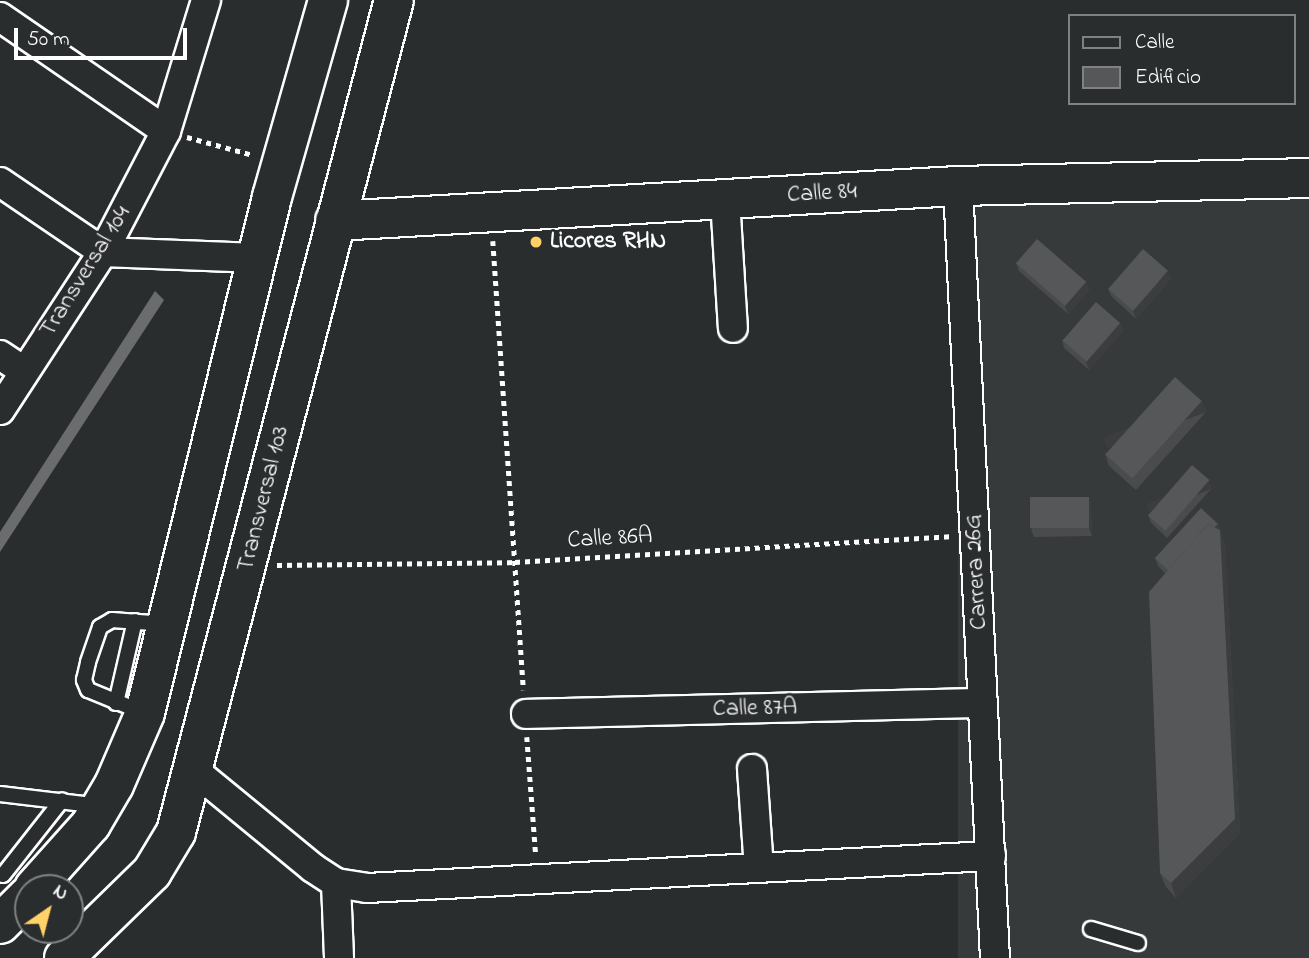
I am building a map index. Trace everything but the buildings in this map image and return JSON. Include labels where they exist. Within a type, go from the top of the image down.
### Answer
[{"type":"street","name":"Transversal 104","points":[[0,410],[103,252],[166,131],[206,0]]},
{"type":"street","points":[[30,874],[101,806],[329,3]]},
{"type":"street","name":"Transversal 103","points":[[64,958],[152,872],[176,832],[195,771],[388,9]]},
{"type":"street","points":[[0,17],[166,131]]},
{"type":"street","name":"Calle 84","points":[[335,221],[958,186],[1309,178]]},
{"type":"street","points":[[0,182],[103,252],[257,258]]},
{"type":"street","name":"Carrera 26G","points":[[958,186],[995,958]]},
{"type":"street","points":[[725,199],[733,328]]},
{"type":"street","points":[[0,355],[24,371]]},
{"type":"street","name":"Calle 87A","points":[[526,714],[984,703]]},
{"type":"street","points":[[752,769],[760,868]]},
{"type":"street","points":[[195,771],[336,883],[367,888],[991,856]]},
{"type":"street","points":[[336,883],[339,958]]},
{"type":"street","points":[[0,924],[14,895]]},
{"type":"lane","points":[[130,708],[88,690],[84,680],[88,662],[100,627],[112,620],[151,623]]},
{"type":"lane","points":[[0,794],[101,806]]},
{"type":"lane","points":[[25,874],[62,800]]},
{"type":"lane","points":[[1091,929],[1138,943]]},
{"type":"path","points":[[491,212],[537,880]]},
{"type":"path","name":"Calle 86A","points":[[247,566],[515,562],[975,534]]},
{"type":"shaded area","points":[[958,178],[1309,178],[1309,958],[958,958]]},
{"type":"shaded area","points":[[155,291],[164,300],[0,552],[0,532]]},
{"type":"place","name":"Licores RHN","points":[[536,242]]}]
